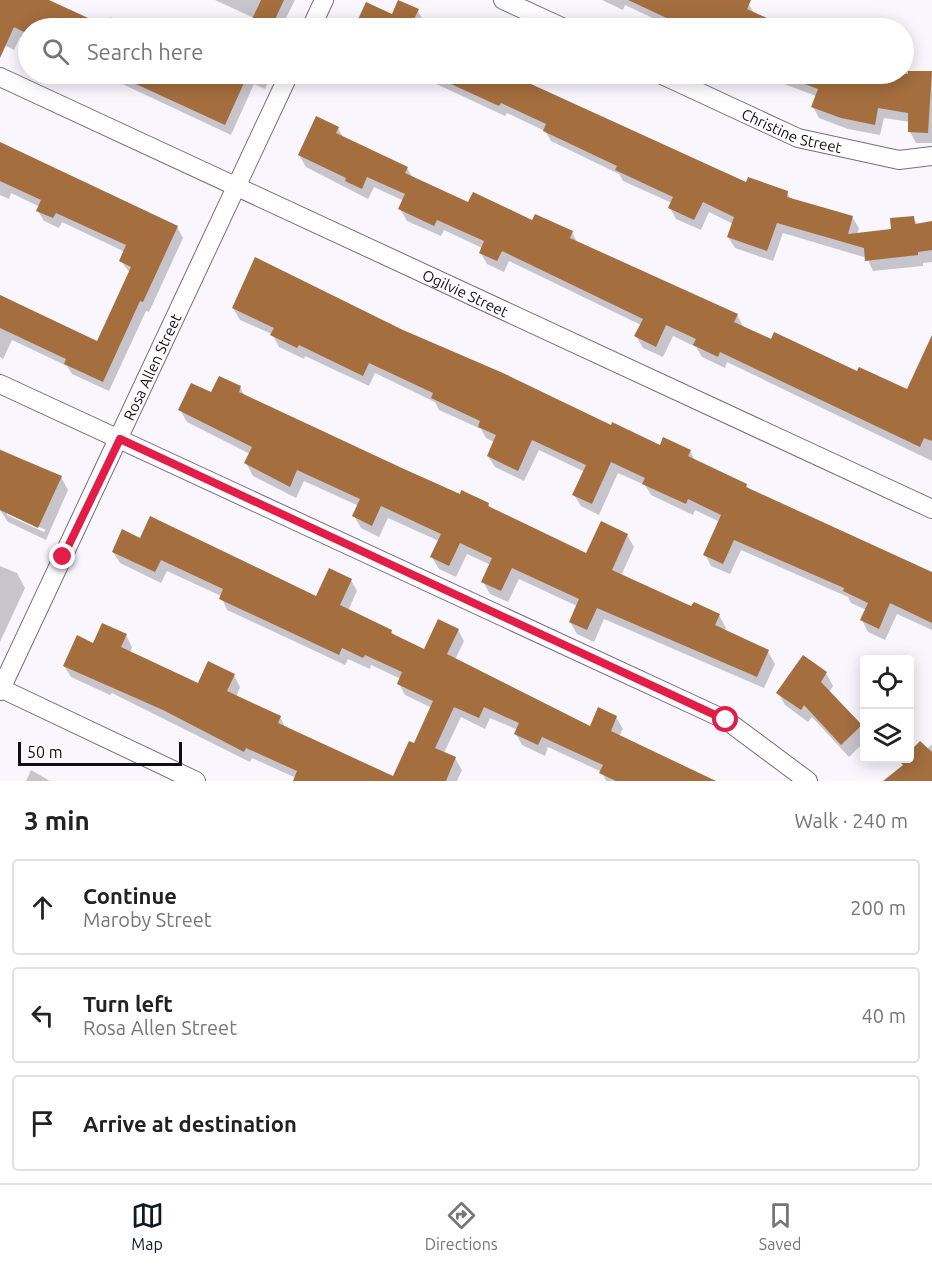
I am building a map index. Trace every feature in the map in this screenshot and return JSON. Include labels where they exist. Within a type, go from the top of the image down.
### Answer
[{"type":"street","points":[[316,18],[324,0]]},
{"type":"street","points":[[503,0],[542,18]]},
{"type":"street","name":"Ogilvie Street","points":[[0,77],[932,509]]},
{"type":"street","name":"Rosa Allen Street","points":[[0,689],[120,439],[284,84]]},
{"type":"street","name":"Christine Street","points":[[682,84],[798,138],[899,160],[932,156]]},
{"type":"street","points":[[0,384],[726,720],[808,781]]},
{"type":"street","points":[[0,689],[196,781]]},
{"type":"building","points":[[0,0],[49,0],[88,18],[18,18],[18,29],[14,27],[0,58]]},
{"type":"building","points":[[261,0],[284,0],[276,18],[253,18]]},
{"type":"building","points":[[398,0],[419,9],[414,18],[359,18],[366,2],[392,14]]},
{"type":"building","points":[[628,0],[751,0],[747,9],[767,18],[667,18]]},
{"type":"building","points":[[914,71],[932,71],[928,133],[908,132],[908,113],[878,108],[875,125],[841,118],[811,107],[818,89],[805,84],[914,84]]},
{"type":"building","points":[[136,84],[243,84],[225,125]]},
{"type":"building","points":[[451,84],[531,84],[746,182],[748,177],[788,191],[787,197],[853,216],[848,234],[891,229],[890,218],[914,216],[915,224],[932,221],[932,250],[918,252],[918,255],[865,261],[864,248],[777,223],[767,251],[727,237],[734,217],[703,202],[694,220],[668,208],[673,197],[615,170],[617,166],[543,131],[546,124],[501,103],[499,106]]},
{"type":"building","points":[[316,116],[339,127],[336,133],[408,167],[405,173],[468,202],[473,192],[532,220],[535,214],[573,231],[570,238],[738,314],[734,322],[771,339],[774,332],[857,371],[859,367],[907,389],[932,335],[932,441],[924,438],[920,447],[720,352],[718,357],[693,345],[696,339],[666,325],[656,347],[634,336],[643,319],[502,251],[497,261],[479,253],[484,241],[437,220],[434,226],[398,209],[405,194],[367,177],[362,189],[345,181],[346,178],[298,155]]},
{"type":"building","points":[[0,142],[178,226],[103,382],[64,364],[66,359],[0,328],[0,295],[97,341],[131,267],[119,261],[126,245],[56,213],[53,218],[36,211],[41,200],[0,181]]},
{"type":"building","points":[[255,257],[403,330],[503,373],[611,425],[612,422],[660,445],[663,437],[691,450],[688,456],[747,484],[746,487],[932,572],[932,623],[890,603],[879,629],[860,620],[868,603],[843,591],[844,588],[734,540],[723,564],[703,555],[721,515],[688,499],[686,504],[642,484],[645,478],[611,462],[592,504],[572,495],[586,465],[532,440],[518,471],[487,456],[496,435],[478,427],[480,421],[431,398],[433,393],[369,363],[363,376],[299,345],[297,348],[270,335],[274,328],[232,308]]},
{"type":"building","points":[[219,376],[241,386],[239,392],[460,494],[461,490],[489,503],[488,506],[586,553],[601,521],[628,534],[612,570],[691,606],[694,602],[720,614],[715,625],[769,650],[757,677],[597,608],[587,630],[569,622],[579,599],[512,568],[501,591],[481,582],[492,558],[460,543],[449,566],[430,557],[441,534],[381,506],[372,526],[352,516],[360,499],[297,470],[290,487],[244,463],[252,447],[178,410],[191,383],[211,392]]},
{"type":"building","points":[[0,450],[62,476],[38,528],[0,510]]},
{"type":"building","points":[[150,516],[316,596],[329,568],[352,579],[340,605],[392,630],[391,633],[424,649],[438,619],[459,629],[447,654],[590,726],[598,707],[617,716],[611,731],[716,781],[616,781],[599,773],[603,765],[542,737],[538,745],[514,734],[519,723],[484,707],[479,718],[454,707],[435,748],[456,757],[446,781],[293,781],[297,771],[246,748],[244,752],[163,710],[63,666],[77,635],[93,643],[102,623],[127,634],[121,647],[198,683],[208,661],[235,674],[227,691],[281,716],[278,723],[393,776],[409,741],[414,743],[433,701],[397,684],[402,672],[365,655],[363,658],[342,648],[339,655],[219,599],[223,589],[161,560],[155,572],[112,552],[122,529],[140,538]]},
{"type":"building","points":[[803,655],[827,672],[821,682],[860,723],[860,727],[841,745],[804,705],[801,710],[776,693]]},
{"type":"building","points":[[920,741],[932,752],[932,781],[883,781],[903,765],[901,763],[914,763],[914,747]]},
{"type":"route","points":[[63,557],[120,439],[726,720]]}]
